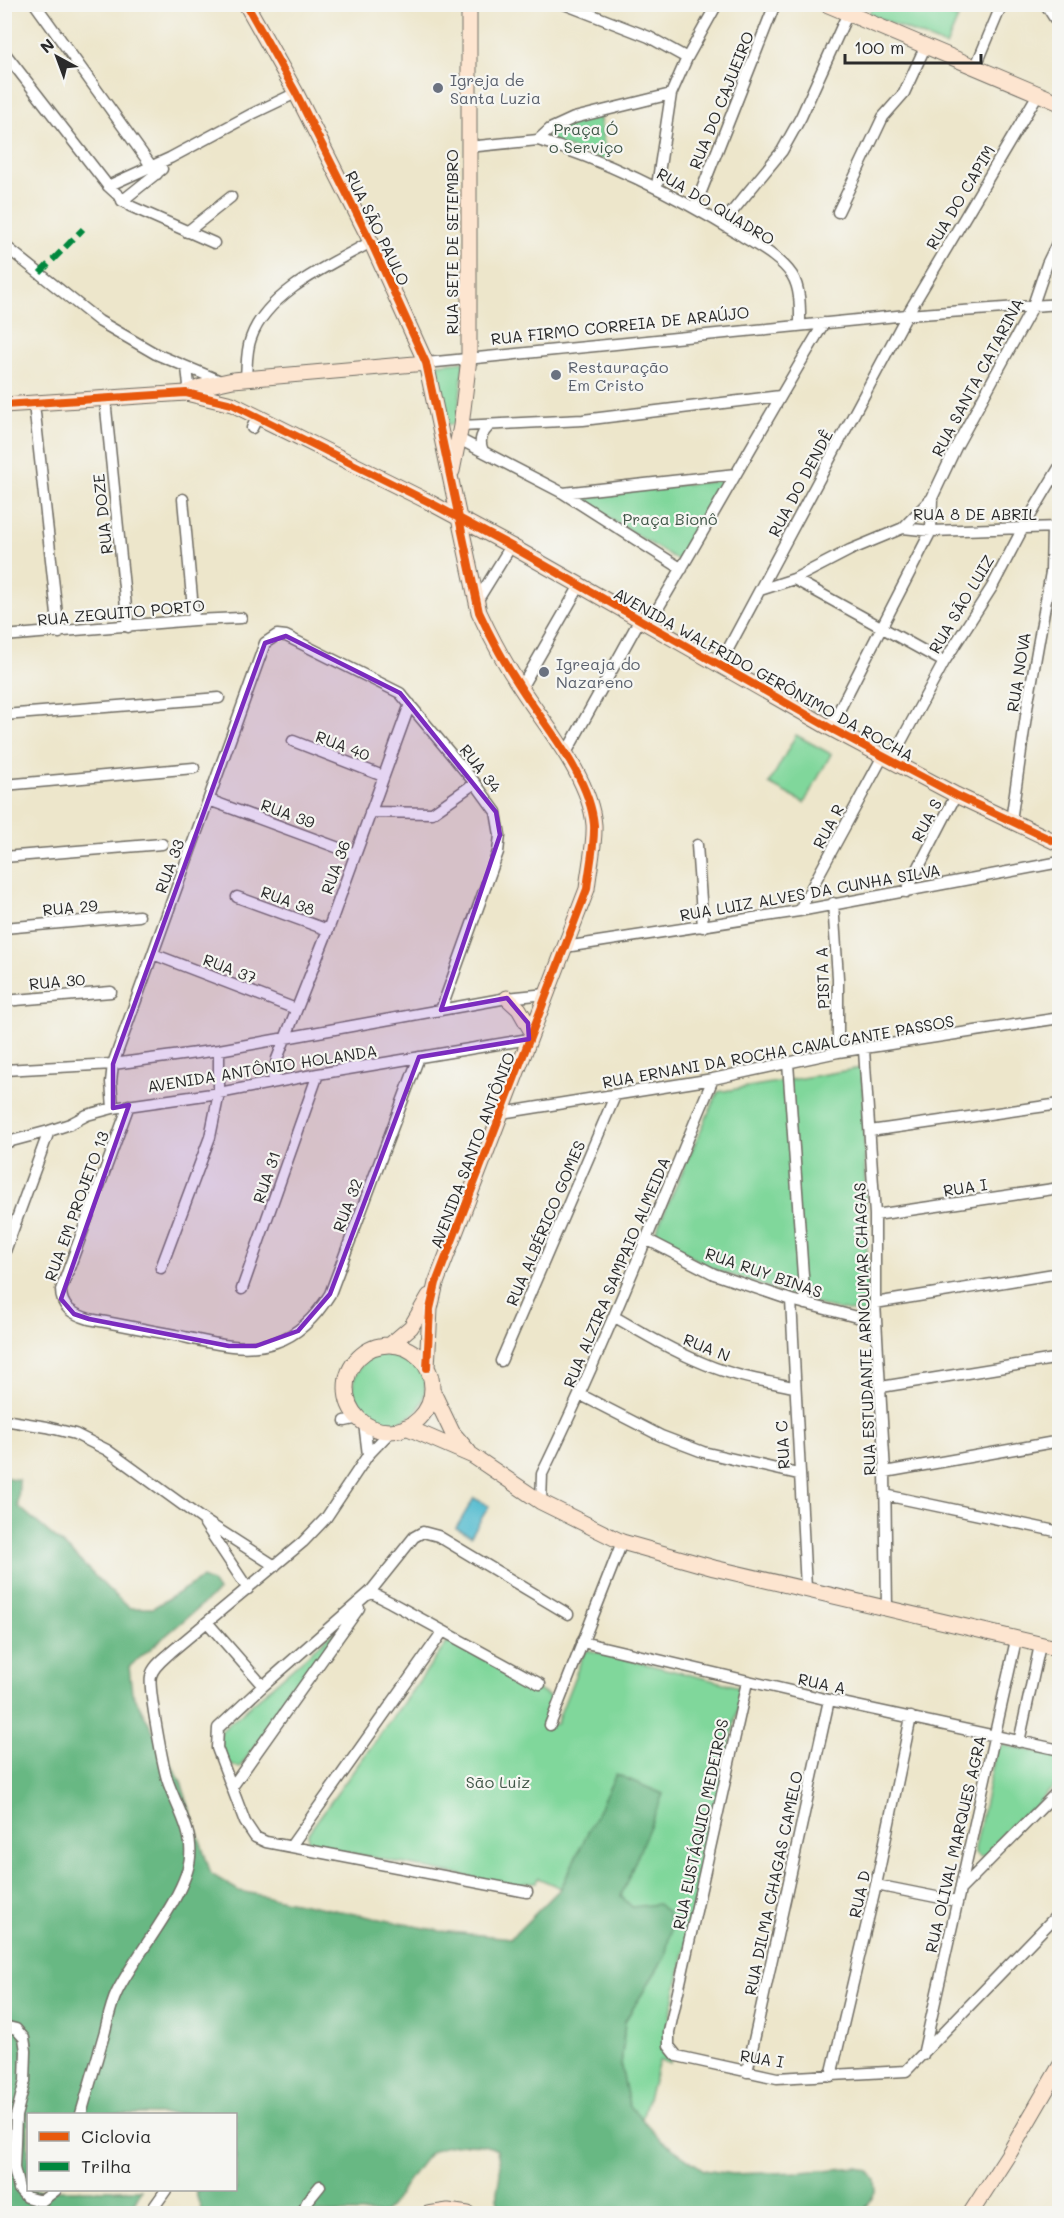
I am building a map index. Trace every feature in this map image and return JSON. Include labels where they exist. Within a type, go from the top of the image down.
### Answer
[{"type":"street","points":[[35,4],[154,170]]},
{"type":"street","name":"RUA SÃO PAULO","points":[[246,4],[296,93],[371,242],[426,363],[479,612],[521,688]]},
{"type":"street","name":"RUA SETE DE SETEMBRO","points":[[450,477],[460,433],[469,358],[469,4]]},
{"type":"street","points":[[564,4],[614,21],[687,58]]},
{"type":"street","points":[[657,186],[671,94],[687,58],[717,4]]},
{"type":"street","name":"RUA DO CAJUEIRO","points":[[695,207],[775,4]]},
{"type":"street","points":[[826,4],[851,9],[926,45],[1059,103]]},
{"type":"street","points":[[976,66],[1002,4]]},
{"type":"street","points":[[1048,4],[1051,14],[1059,22]]},
{"type":"street","points":[[722,224],[782,151],[801,117],[851,9]]},
{"type":"street","points":[[838,212],[884,117],[904,93],[926,45]]},
{"type":"street","points":[[4,52],[122,201],[214,243]]},
{"type":"street","points":[[122,201],[170,158],[296,93]]},
{"type":"street","points":[[468,147],[538,140],[550,129],[574,118],[671,94]]},
{"type":"street","name":"RUA DO CAPIM","points":[[907,315],[1038,94]]},
{"type":"street","name":"RUA DO QUADRO","points":[[538,140],[578,152],[657,186],[764,250],[787,269],[794,278],[799,302],[800,325]]},
{"type":"street","points":[[108,186],[154,170]]},
{"type":"street","points":[[187,232],[231,197]]},
{"type":"street","name":"RUA SANTA CATARINA","points":[[903,528],[932,498],[956,447],[1032,308],[1059,237]]},
{"type":"street","points":[[232,404],[229,392],[247,357],[250,338],[260,319],[293,288],[321,269],[371,242]]},
{"type":"street","points":[[4,245],[99,321],[156,354],[187,368],[234,380]]},
{"type":"street","name":"RUA FIRMO CORREIA DE ARAÚJO","points":[[4,405],[186,393],[201,387],[234,380],[907,315],[1032,308],[1059,304]]},
{"type":"street","name":"RUA DO DENDÊ","points":[[719,666],[907,315]]},
{"type":"street","points":[[566,753],[643,623],[682,569],[824,323]]},
{"type":"street","points":[[186,393],[189,385],[187,368]]},
{"type":"street","name":"RUA FIRMO CORREIA DE ARAÚJO","points":[[186,393],[232,404],[255,422],[391,490],[460,519]]},
{"type":"street","points":[[460,433],[490,425],[583,420],[780,396]]},
{"type":"street","name":"RUA DOZE","points":[[105,399],[128,627]]},
{"type":"street","points":[[34,404],[59,633]]},
{"type":"street","points":[[483,451],[480,440],[482,433],[490,425]]},
{"type":"street","points":[[440,427],[451,434],[459,430],[483,451],[563,493],[682,569]]},
{"type":"street","name":"RUA SÃO LUIZ","points":[[887,758],[992,586],[1059,466]]},
{"type":"street","points":[[563,493],[736,474]]},
{"type":"street","points":[[421,503],[438,502],[454,494]]},
{"type":"street","name":"RUA SANTA CATARINA","points":[[830,728],[931,531],[932,498]]},
{"type":"street","points":[[183,499],[194,620]]},
{"type":"street","name":"AVENIDA WALFRIDO GERÔNIMO DA ROCHA","points":[[460,519],[830,728],[956,795],[1059,844]]},
{"type":"street","name":"RUA 8 DE ABRIL","points":[[760,590],[794,579],[850,550],[903,528],[931,531],[1056,528]]},
{"type":"street","name":"RUA NOVA","points":[[1011,821],[1056,528]]},
{"type":"street","points":[[465,544],[481,530]]},
{"type":"street","points":[[477,601],[511,546]]},
{"type":"street","points":[[794,579],[944,662]]},
{"type":"street","points":[[521,688],[579,586]]},
{"type":"street","name":"RUA ZEQUITO PORTO","points":[[4,636],[241,618]]},
{"type":"street","name":"RUA 34","points":[[271,638],[277,635],[286,636],[381,681],[400,693],[475,783],[496,812],[500,835],[498,852],[441,1010]]},
{"type":"street","name":"RUA 33","points":[[113,1108],[111,1082],[113,1064],[266,643],[271,638]]},
{"type":"street","name":"AVENIDA SANTO ANTÔNIO","points":[[427,1368],[430,1309],[436,1283],[587,889],[594,825],[588,799],[566,753],[521,688]]},
{"type":"street","points":[[4,715],[219,698]]},
{"type":"street","name":"RUA 36","points":[[272,1083],[277,1059],[328,930],[410,704]]},
{"type":"street","name":"RUA 40","points":[[293,741],[383,776]]},
{"type":"street","name":"RUA R","points":[[799,911],[887,758]]},
{"type":"street","points":[[4,785],[194,768]]},
{"type":"street","points":[[370,812],[432,813],[475,783]]},
{"type":"street","name":"RUA S","points":[[906,891],[956,795]]},
{"type":"street","name":"RUA 39","points":[[209,800],[356,854]]},
{"type":"street","points":[[4,857],[162,844]]},
{"type":"street","points":[[697,845],[704,927]]},
{"type":"street","name":"RUA LUIZ ALVES DA CUNHA SILVA","points":[[565,947],[799,911],[1059,862]]},
{"type":"street","name":"RUA 38","points":[[237,897],[328,930]]},
{"type":"street","name":"PISTA A","points":[[832,903],[838,978],[838,1052]]},
{"type":"street","name":"RUA 29","points":[[4,928],[139,916]]},
{"type":"street","name":"RUA 37","points":[[153,954],[296,1009]]},
{"type":"street","name":"RUA 30","points":[[4,1001],[111,992]]},
{"type":"street","points":[[4,1070],[113,1064],[219,1050],[507,998],[546,994]]},
{"type":"street","points":[[507,998],[519,1009],[530,1035]]},
{"type":"street","name":"RUA ERNANI DA ROCHA CAVALCANTE PASSOS","points":[[501,1113],[713,1079],[838,1052],[864,1050],[1059,1018]]},
{"type":"street","name":"AVENIDA ANTÔNIO HOLANDA","points":[[4,1143],[49,1131],[87,1115],[113,1108],[219,1093],[530,1035]]},
{"type":"street","points":[[161,1268],[210,1137],[219,1093],[219,1050]]},
{"type":"street","name":"RUA ESTUDANTE ARNOUMAR CHAGAS","points":[[864,1050],[876,1215],[875,1303],[885,1472],[887,1608]]},
{"type":"street","name":"RUA 32","points":[[74,1314],[229,1346],[256,1346],[276,1342],[297,1331],[317,1315],[330,1294],[419,1057]]},
{"type":"street","points":[[788,1064],[805,1304]]},
{"type":"street","name":"RUA 31","points":[[242,1289],[318,1074]]},
{"type":"street","name":"RUA ALZIRA SAMPAIO ALMEIDA","points":[[541,1502],[542,1474],[581,1395],[615,1317],[713,1079]]},
{"type":"street","name":"RUA ALBÉRICO GOMES","points":[[501,1361],[615,1096]]},
{"type":"street","points":[[870,1131],[1059,1104]]},
{"type":"street","name":"RUA EM PROJETO 13","points":[[74,1314],[61,1299],[61,1290],[129,1105]]},
{"type":"street","points":[[4,1254],[49,1131]]},
{"type":"street","name":"RUA I","points":[[876,1215],[1059,1188]]},
{"type":"street","name":"RUA RUY BINAS","points":[[646,1239],[714,1274],[791,1300],[876,1322]]},
{"type":"street","points":[[875,1303],[1059,1273]]},
{"type":"street","name":"AVENIDA SANTO ANTÔNIO","points":[[390,1345],[411,1327],[436,1283]]},
{"type":"street","name":"RUA C","points":[[791,1300],[798,1474],[806,1588]]},
{"type":"street","name":"RUA N","points":[[615,1317],[662,1344],[704,1364],[748,1378],[794,1387]]},
{"type":"street","points":[[368,1455],[346,1393],[347,1378],[353,1365],[363,1354],[375,1347],[390,1345],[401,1346],[421,1358],[427,1368],[432,1390],[452,1432],[472,1456]]},
{"type":"street","points":[[881,1387],[1059,1358]]},
{"type":"street","points":[[82,2113],[115,1994],[166,1912],[184,1879],[190,1859],[191,1846],[186,1827],[166,1778],[152,1696],[151,1675],[164,1658],[275,1566],[326,1518],[368,1455],[399,1429],[416,1421],[424,1412],[430,1401],[432,1390]]},
{"type":"street","points":[[581,1395],[661,1436],[703,1452],[798,1474]]},
{"type":"street","points":[[4,1420],[47,1426],[75,1434],[107,1450],[202,1519],[275,1566]]},
{"type":"street","points":[[356,1421],[377,1429],[399,1429],[472,1456],[541,1502],[622,1542],[714,1568],[1059,1649]]},
{"type":"street","points":[[885,1472],[1059,1441]]},
{"type":"street","name":"RUA ALZIRA SAMPAIO ALMEIDA","points":[[521,1489],[542,1474]]},
{"type":"street","points":[[885,1495],[1059,1532]]},
{"type":"street","points":[[202,1519],[248,1589]]},
{"type":"street","points":[[232,1787],[370,1592],[414,1537],[423,1532],[438,1536],[568,1614]]},
{"type":"street","points":[[550,1725],[622,1542]]},
{"type":"street","points":[[370,1592],[540,1684]]},
{"type":"street","points":[[370,1592],[218,1728],[217,1748],[245,1822],[255,1837],[266,1842],[527,1892]]},
{"type":"street","points":[[207,1622],[263,1686]]},
{"type":"street","points":[[291,1846],[443,1631]]},
{"type":"street","name":"RUA OLIVAL MARQUES AGRA","points":[[923,2055],[1016,1640]]},
{"type":"street","name":"RUA A","points":[[582,1642],[747,1682],[1058,1750]]},
{"type":"street","points":[[1019,1742],[1040,1645]]},
{"type":"street","name":"RUA EUSTÁQUIO MEDEIROS","points":[[683,1973],[747,1682]]},
{"type":"street","name":"RUA DILMA CHAGAS CAMELO","points":[[747,2072],[829,1700]]},
{"type":"street","name":"RUA D","points":[[831,2076],[876,1885],[911,1717]]},
{"type":"street","points":[[960,1889],[1059,1789]]},
{"type":"street","points":[[876,1885],[956,1901]]},
{"type":"street","name":"RUA I","points":[[683,1973],[669,2032],[669,2046],[677,2056],[777,2078],[906,2071],[1059,1912]]},
{"type":"street","points":[[4,2026],[16,2029],[24,2038],[26,2050],[25,2081],[16,2116],[14,2168],[19,2189],[26,2197],[37,2200],[43,2199],[55,2191]]},
{"type":"street","points":[[970,2214],[1010,2152],[1059,2066]]},
{"type":"street","points":[[301,2214],[320,2186]]},
{"type":"street","points":[[149,2214],[165,2191]]},
{"type":"street","points":[[428,2214],[448,2211],[468,2214]]},
{"type":"highlighted area","points":[[286,636],[400,693],[496,812],[500,835],[441,1010],[507,998],[528,1023],[529,1039],[419,1057],[330,1294],[298,1331],[256,1346],[229,1346],[89,1319],[74,1314],[61,1299],[129,1105],[113,1108],[113,1064],[265,643]]},
{"type":"green space","points":[[873,5],[926,5],[958,18],[946,46],[869,14]]},
{"type":"green space","name":"Praça Ó o Serviço","points":[[599,114],[607,161],[543,139],[548,132]]},
{"type":"green space","points":[[464,361],[457,421],[451,425],[445,423],[429,365]]},
{"type":"green space","name":"Praça Bionô","points":[[729,480],[681,562],[570,495]]},
{"type":"green space","points":[[796,735],[831,754],[804,803],[769,784]]},
{"type":"green space","points":[[862,1068],[869,1314],[829,1308],[713,1269],[654,1235],[718,1092]]},
{"type":"green space","points":[[395,1351],[415,1362],[422,1371],[425,1383],[422,1401],[414,1414],[401,1421],[386,1422],[372,1418],[361,1410],[354,1397],[354,1380],[371,1353]]},
{"type":"green space","points":[[4,1477],[19,1480],[18,1506],[69,1550],[130,1608],[153,1608],[202,1578],[212,1582],[218,1591],[129,1667],[132,1692],[181,1782],[211,1874],[239,1891],[440,1931],[511,1938],[561,1888],[616,1774],[663,1794],[621,1896],[632,1907],[658,1904],[667,1912],[671,1922],[665,1957],[625,2021],[621,2067],[629,2105],[662,2141],[704,2170],[732,2174],[802,2172],[858,2167],[868,2171],[875,2180],[876,2191],[863,2213],[503,2213],[497,2201],[500,2170],[497,2150],[473,2144],[453,2145],[430,2153],[384,2213],[202,2213],[195,2191],[237,2191],[237,2113],[27,2113],[27,2191],[140,2191],[129,2213],[5,2213]]},
{"type":"green space","points":[[345,1622],[240,1767],[231,1764],[224,1755],[220,1732]]},
{"type":"green space","name":"São Luiz","points":[[454,1641],[550,1697],[547,1712],[550,1725],[556,1724],[584,1653],[588,1650],[736,1686],[742,1690],[665,2040],[664,2052],[670,2059],[670,2063],[659,2061],[642,2119],[629,2105],[621,2067],[625,2021],[665,1957],[671,1922],[632,1907],[620,1897],[663,1794],[616,1775],[561,1888],[538,1878],[536,1882],[525,1883],[519,1887],[311,1845],[308,1841],[308,1833],[444,1647],[448,1642]]},
{"type":"green space","points":[[1003,1745],[1059,1756],[1059,1781],[990,1854],[981,1857],[975,1853],[975,1848],[996,1750]]},
{"type":"water","points":[[474,1498],[489,1506],[471,1536],[456,1528]]},
{"type":"marked path","points":[[40,273],[83,229]]},
{"type":"cycle path","points":[[246,4],[296,93],[371,242],[426,363],[479,612],[509,670],[576,771],[591,807],[594,825],[587,889],[436,1283],[430,1309],[427,1368]]},
{"type":"cycle path","points":[[4,405],[186,393],[232,404],[429,502],[511,546],[830,728],[956,795],[1060,844]]},
{"type":"place","name":"Igreja de Santa Luzia","points":[[438,88]]},
{"type":"place","name":"Restauração Em Cristo","points":[[556,375]]},
{"type":"place","name":"Igreaja do Nazareno","points":[[544,672]]}]
